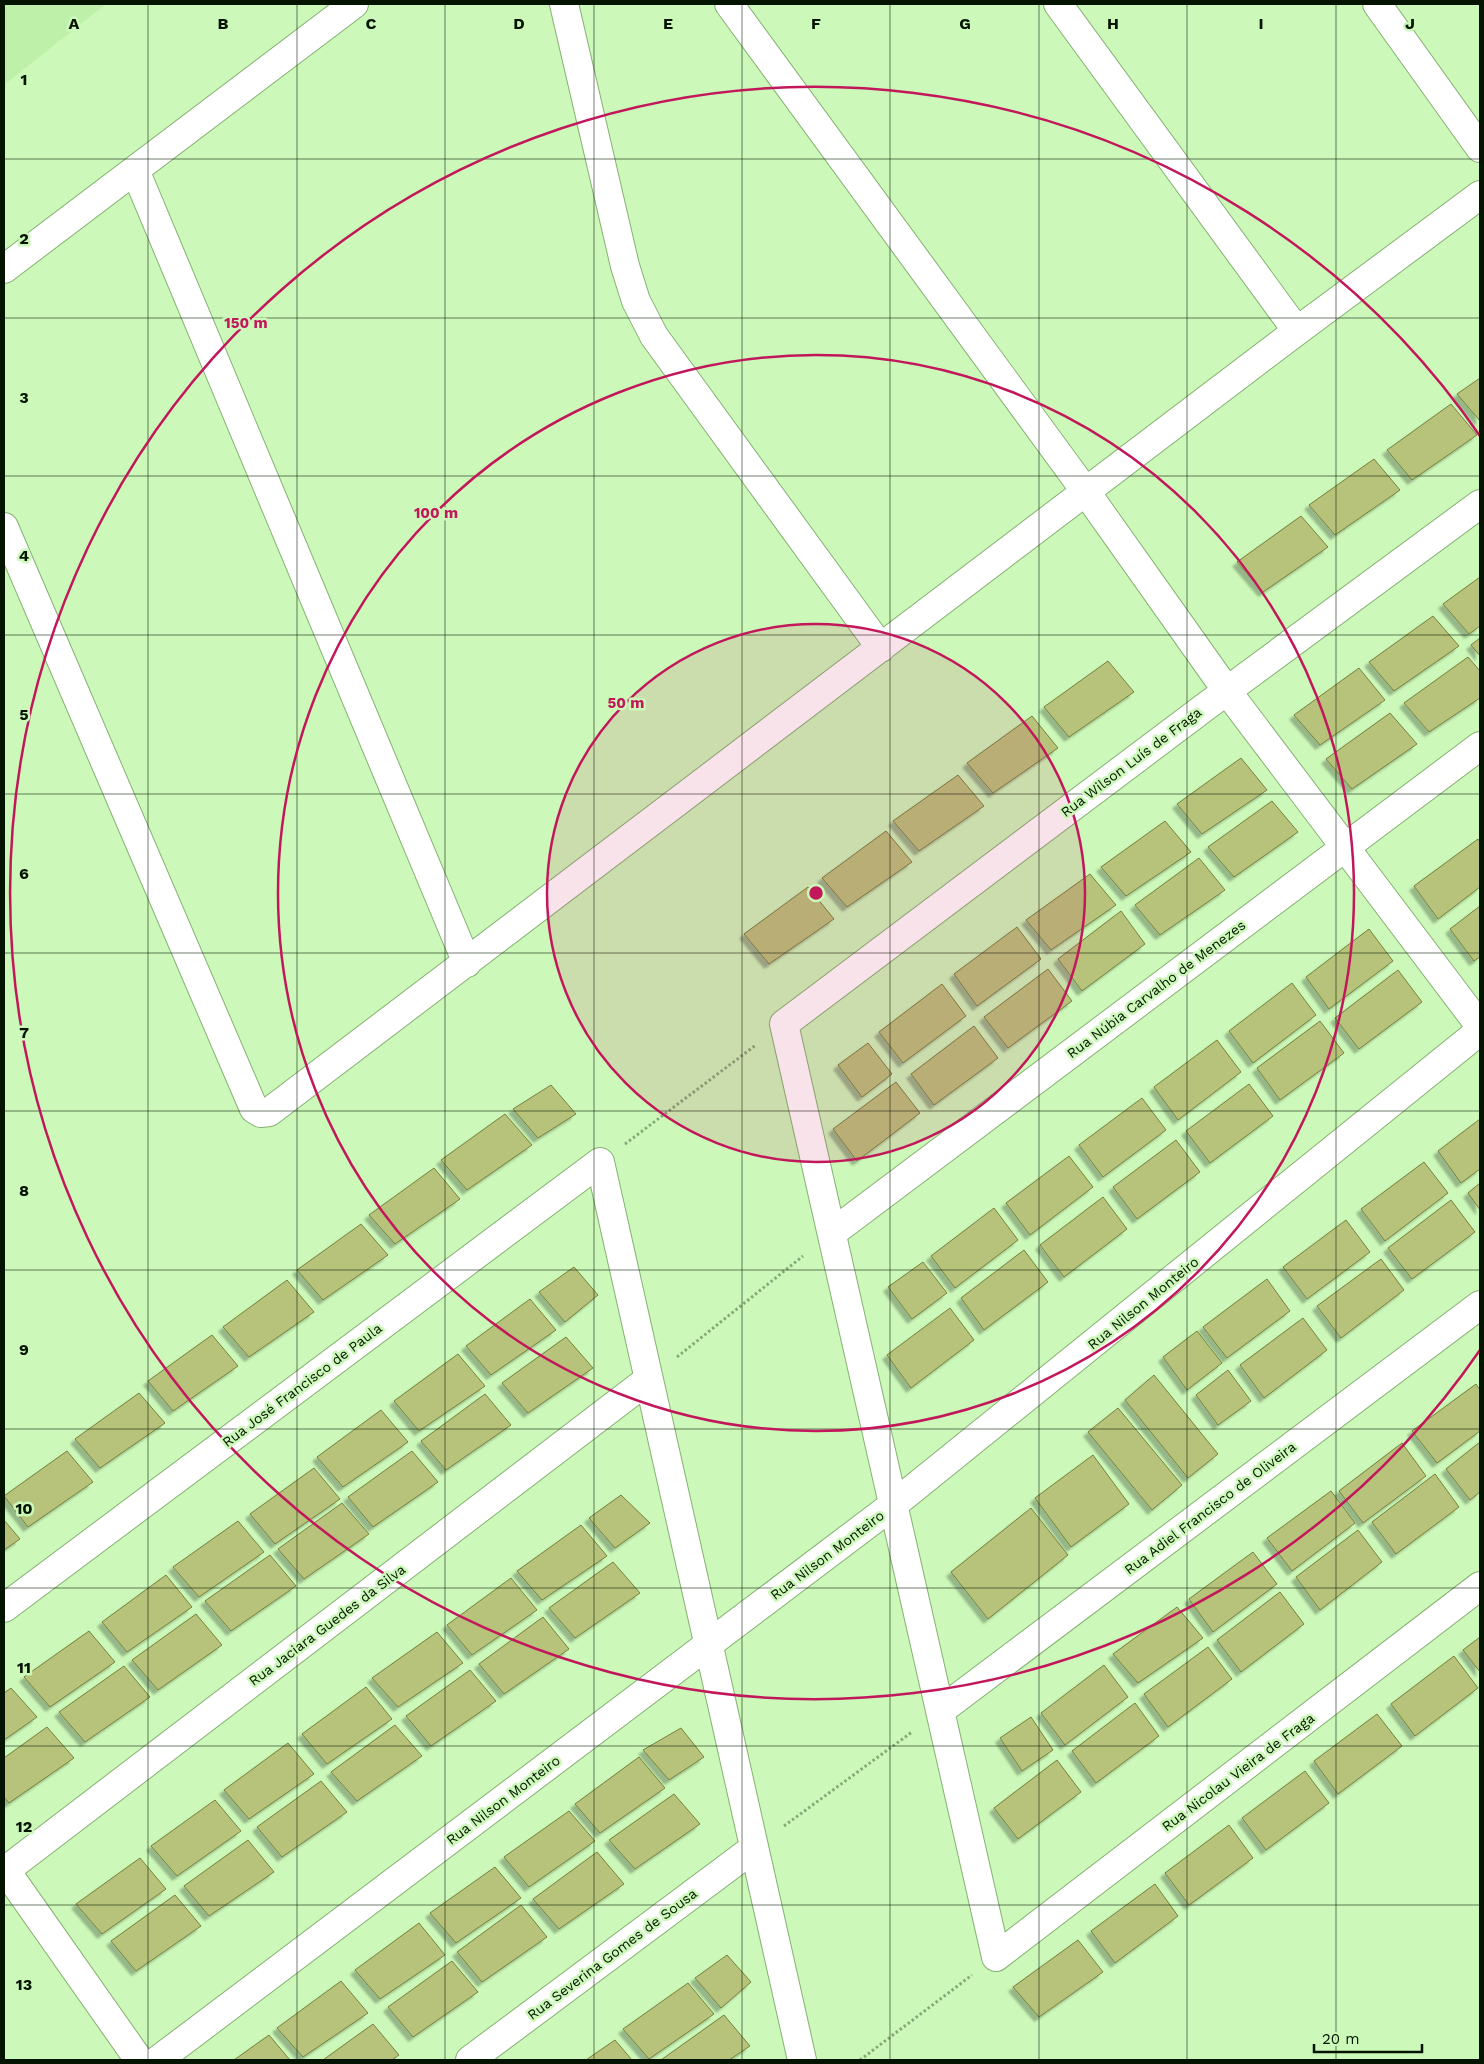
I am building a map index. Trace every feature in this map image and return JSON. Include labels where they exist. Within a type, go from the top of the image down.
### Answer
[{"type":"street","points":[[4,269],[354,4]]},
{"type":"street","points":[[564,4],[622,257],[636,301],[654,336],[881,648]]},
{"type":"street","points":[[729,4],[1086,492],[1227,691],[1480,1026]]},
{"type":"street","points":[[1058,4],[1297,331]]},
{"type":"street","points":[[1377,4],[1480,148]]},
{"type":"street","points":[[135,170],[467,963]]},
{"type":"street","points":[[4,527],[254,1110],[269,1112],[1297,331],[1480,195]]},
{"type":"street","name":"Rua Wilson Luís de Fraga","points":[[784,1024],[1227,691],[1480,504]]},
{"type":"street","name":"Rua Núbia Carvalho de Menezes","points":[[832,1233],[1480,746]]},
{"type":"street","points":[[784,1024],[996,1957]]},
{"type":"street","name":"Rua Nilson Monteiro","points":[[158,2060],[894,1505],[1480,1031]]},
{"type":"street","points":[[600,1162],[802,2060]]},
{"type":"street","name":"Rua José Francisco de Paula","points":[[4,1608],[600,1162]]},
{"type":"street","name":"Rua Adiel Francisco de Oliveira","points":[[940,1711],[1480,1305]]},
{"type":"street","name":"Rua Jaciara Guedes da Silva","points":[[5,1869],[649,1379]]},
{"type":"street","name":"Rua Nicolau Vieira de Fraga","points":[[996,1957],[1480,1586]]},
{"type":"street","name":"Rua Severina Gomes de Sousa","points":[[470,2060],[754,1848]]},
{"type":"street","points":[[5,1869],[139,2060]]},
{"type":"path","points":[[600,1162],[784,1024]]},
{"type":"path","points":[[649,1379],[832,1233]]},
{"type":"path","points":[[754,1848],[940,1711]]},
{"type":"path","points":[[860,2060],[996,1957]]},
{"type":"shaded area","points":[[4,4],[106,4],[4,85]]},
{"type":"building","points":[[1480,378],[1480,421],[1457,394]]},
{"type":"building","points":[[1451,404],[1477,435],[1412,480],[1387,450]]},
{"type":"building","points":[[1374,459],[1400,490],[1335,535],[1309,505]]},
{"type":"building","points":[[1301,516],[1328,547],[1263,592],[1237,562]]},
{"type":"building","points":[[1480,577],[1480,626],[1469,634],[1443,604]]},
{"type":"building","points":[[1433,616],[1459,646],[1394,691],[1369,662]]},
{"type":"building","points":[[1480,638],[1480,656],[1471,645]]},
{"type":"building","points":[[1468,657],[1480,671],[1480,698],[1429,732],[1404,703]]},
{"type":"building","points":[[1108,661],[1134,692],[1069,737],[1044,707]]},
{"type":"building","points":[[1359,668],[1385,700],[1320,745],[1294,715]]},
{"type":"building","points":[[1390,713],[1417,744],[1352,789],[1326,759]]},
{"type":"building","points":[[1032,716],[1058,748],[993,793],[967,763]]},
{"type":"building","points":[[1241,758],[1267,790],[1202,834],[1177,804]]},
{"type":"building","points":[[958,775],[984,806],[919,851],[893,821]]},
{"type":"building","points":[[1272,801],[1298,832],[1234,877],[1208,847]]},
{"type":"building","points":[[1165,821],[1191,852],[1126,896],[1101,867]]},
{"type":"building","points":[[886,831],[912,862],[847,907],[822,878]]},
{"type":"building","points":[[1478,839],[1480,842],[1480,887],[1438,919],[1414,886]]},
{"type":"building","points":[[1199,858],[1225,890],[1160,935],[1135,905]]},
{"type":"building","points":[[1090,874],[1116,905],[1051,950],[1026,920]]},
{"type":"building","points":[[808,887],[834,919],[769,964],[744,934]]},
{"type":"building","points":[[1480,906],[1480,957],[1474,961],[1450,929]]},
{"type":"building","points":[[1121,911],[1145,944],[1082,991],[1058,959]]},
{"type":"building","points":[[1017,927],[1041,959],[977,1006],[954,974]]},
{"type":"building","points":[[1369,929],[1393,961],[1329,1009],[1306,977]]},
{"type":"building","points":[[1048,969],[1072,1001],[1008,1048],[984,1017]]},
{"type":"building","points":[[1398,970],[1422,1002],[1359,1049],[1335,1018]]},
{"type":"building","points":[[1292,983],[1316,1015],[1253,1063],[1229,1031]]},
{"type":"building","points":[[942,984],[966,1016],[903,1063],[879,1032]]},
{"type":"building","points":[[1320,1021],[1344,1053],[1280,1100],[1257,1068]]},
{"type":"building","points":[[974,1026],[998,1058],[934,1105],[911,1074]]},
{"type":"building","points":[[1217,1040],[1241,1072],[1178,1120],[1154,1087]]},
{"type":"building","points":[[868,1043],[892,1074],[862,1097],[838,1065]]},
{"type":"building","points":[[896,1082],[920,1113],[857,1161],[833,1129]]},
{"type":"building","points":[[1249,1084],[1273,1116],[1210,1163],[1186,1131]]},
{"type":"building","points":[[551,1085],[576,1114],[538,1138],[513,1109]]},
{"type":"building","points":[[1142,1098],[1166,1130],[1103,1177],[1079,1145]]},
{"type":"building","points":[[505,1114],[532,1145],[467,1190],[441,1160]]},
{"type":"building","points":[[1480,1119],[1480,1169],[1461,1183],[1438,1151]]},
{"type":"building","points":[[1176,1140],[1200,1172],[1137,1219],[1113,1187]]},
{"type":"building","points":[[1069,1156],[1093,1187],[1030,1235],[1006,1203]]},
{"type":"building","points":[[1424,1162],[1448,1193],[1385,1241],[1361,1209]]},
{"type":"building","points":[[434,1168],[460,1199],[395,1244],[369,1215]]},
{"type":"building","points":[[1480,1183],[1480,1210],[1468,1193]]},
{"type":"building","points":[[1103,1197],[1127,1229],[1064,1277],[1040,1245]]},
{"type":"building","points":[[1451,1200],[1475,1232],[1412,1279],[1388,1248]]},
{"type":"building","points":[[994,1208],[1018,1240],[955,1288],[931,1256]]},
{"type":"building","points":[[1346,1220],[1370,1252],[1307,1299],[1283,1267]]},
{"type":"building","points":[[361,1224],[388,1255],[323,1300],[297,1270]]},
{"type":"building","points":[[1024,1250],[1048,1282],[984,1330],[961,1298]]},
{"type":"building","points":[[1381,1259],[1404,1290],[1341,1338],[1317,1306]]},
{"type":"building","points":[[923,1262],[947,1293],[912,1319],[888,1287]]},
{"type":"building","points":[[574,1267],[598,1295],[565,1322],[539,1292]]},
{"type":"building","points":[[1267,1279],[1290,1311],[1227,1358],[1203,1327]]},
{"type":"building","points":[[287,1280],[314,1312],[249,1357],[223,1327]]},
{"type":"building","points":[[530,1299],[556,1330],[491,1375],[466,1346]]},
{"type":"building","points":[[950,1308],[974,1340],[911,1388],[887,1355]]},
{"type":"building","points":[[1303,1318],[1327,1350],[1264,1398],[1240,1365]]},
{"type":"building","points":[[1197,1331],[1222,1363],[1187,1390],[1163,1357]]},
{"type":"building","points":[[212,1335],[238,1366],[173,1411],[148,1381]]},
{"type":"building","points":[[566,1337],[593,1368],[528,1413],[502,1383]]},
{"type":"building","points":[[458,1354],[485,1386],[419,1431],[394,1401]]},
{"type":"building","points":[[1228,1370],[1251,1401],[1218,1425],[1196,1395]]},
{"type":"building","points":[[1154,1375],[1218,1454],[1188,1478],[1125,1400]]},
{"type":"building","points":[[1476,1384],[1480,1390],[1480,1431],[1437,1463],[1412,1431]]},
{"type":"building","points":[[139,1393],[165,1423],[100,1468],[75,1439]]},
{"type":"building","points":[[485,1394],[511,1425],[446,1470],[421,1441]]},
{"type":"building","points":[[1118,1408],[1182,1485],[1152,1510],[1088,1432]]},
{"type":"building","points":[[381,1410],[408,1442],[343,1487],[317,1457]]},
{"type":"building","points":[[1480,1442],[1480,1492],[1470,1500],[1446,1469]]},
{"type":"building","points":[[1402,1443],[1426,1476],[1363,1523],[1339,1491]]},
{"type":"building","points":[[67,1451],[93,1482],[28,1527],[4,1496]]},
{"type":"building","points":[[412,1451],[438,1482],[373,1527],[348,1497]]},
{"type":"building","points":[[1093,1455],[1129,1504],[1071,1547],[1035,1498]]},
{"type":"building","points":[[314,1468],[340,1499],[275,1544],[250,1514]]},
{"type":"building","points":[[1435,1474],[1459,1507],[1396,1554],[1372,1522]]},
{"type":"building","points":[[1331,1491],[1355,1523],[1292,1571],[1267,1538]]},
{"type":"building","points":[[621,1495],[650,1523],[615,1548],[589,1518]]},
{"type":"building","points":[[342,1503],[369,1534],[304,1579],[278,1549]]},
{"type":"building","points":[[1031,1508],[1068,1555],[988,1619],[951,1572]]},
{"type":"building","points":[[4,1520],[20,1539],[4,1550]]},
{"type":"building","points":[[238,1521],[264,1552],[199,1597],[173,1567]]},
{"type":"building","points":[[581,1525],[607,1556],[542,1600],[517,1571]]},
{"type":"building","points":[[1358,1530],[1382,1562],[1320,1610],[1296,1577]]},
{"type":"building","points":[[1253,1552],[1277,1584],[1213,1632],[1189,1599]]},
{"type":"building","points":[[270,1555],[296,1586],[231,1631],[205,1601]]},
{"type":"building","points":[[613,1562],[640,1593],[575,1638],[549,1608]]},
{"type":"building","points":[[166,1575],[192,1607],[127,1652],[102,1622]]},
{"type":"building","points":[[511,1578],[537,1610],[472,1655],[447,1625]]},
{"type":"building","points":[[1280,1592],[1304,1624],[1241,1672],[1217,1640]]},
{"type":"building","points":[[1177,1607],[1203,1638],[1138,1683],[1113,1654]]},
{"type":"building","points":[[196,1614],[222,1645],[158,1690],[132,1660]]},
{"type":"building","points":[[543,1617],[569,1649],[504,1694],[479,1664]]},
{"type":"building","points":[[89,1631],[115,1662],[50,1707],[24,1677]]},
{"type":"building","points":[[437,1632],[463,1663],[398,1707],[372,1678]]},
{"type":"building","points":[[1480,1637],[1480,1672],[1463,1650]]},
{"type":"building","points":[[1208,1647],[1232,1679],[1168,1727],[1144,1694]]},
{"type":"building","points":[[1454,1656],[1478,1688],[1415,1736],[1391,1704]]},
{"type":"building","points":[[1104,1665],[1128,1697],[1065,1745],[1041,1713]]},
{"type":"building","points":[[124,1666],[150,1697],[85,1742],[59,1712]]},
{"type":"building","points":[[470,1670],[496,1701],[431,1746],[406,1716]]},
{"type":"building","points":[[366,1687],[392,1719],[327,1764],[302,1734]]},
{"type":"building","points":[[11,1688],[37,1717],[4,1740],[4,1693]]},
{"type":"building","points":[[1135,1703],[1159,1736],[1096,1783],[1072,1751]]},
{"type":"building","points":[[1377,1714],[1402,1746],[1338,1794],[1314,1761]]},
{"type":"building","points":[[1031,1717],[1053,1750],[1022,1771],[1000,1738]]},
{"type":"building","points":[[395,1725],[422,1756],[357,1801],[331,1772]]},
{"type":"building","points":[[47,1727],[74,1758],[9,1803],[4,1797],[4,1758]]},
{"type":"building","points":[[681,1728],[704,1757],[669,1780],[643,1750]]},
{"type":"building","points":[[288,1743],[314,1774],[249,1819],[224,1790]]},
{"type":"building","points":[[639,1757],[665,1788],[600,1833],[575,1804]]},
{"type":"building","points":[[1057,1760],[1081,1792],[1018,1839],[994,1808]]},
{"type":"building","points":[[1305,1771],[1329,1803],[1266,1850],[1242,1818]]},
{"type":"building","points":[[321,1781],[347,1812],[282,1857],[257,1827]]},
{"type":"building","points":[[674,1794],[700,1824],[635,1869],[609,1840]]},
{"type":"building","points":[[215,1800],[241,1831],[177,1876],[151,1846]]},
{"type":"building","points":[[569,1811],[595,1841],[529,1887],[504,1857]]},
{"type":"building","points":[[1229,1825],[1253,1858],[1189,1905],[1165,1873]]},
{"type":"building","points":[[248,1840],[274,1872],[209,1916],[184,1886]]},
{"type":"building","points":[[597,1852],[624,1884],[559,1929],[533,1899]]},
{"type":"building","points":[[140,1858],[166,1889],[102,1934],[76,1904]]},
{"type":"building","points":[[495,1867],[521,1898],[456,1943],[430,1913]]},
{"type":"building","points":[[1155,1884],[1178,1916],[1115,1963],[1091,1931]]},
{"type":"building","points":[[175,1895],[201,1926],[136,1971],[111,1941]]},
{"type":"building","points":[[521,1905],[547,1937],[482,1982],[457,1952]]},
{"type":"building","points":[[419,1923],[445,1955],[380,1999],[355,1970]]},
{"type":"building","points":[[1078,1940],[1103,1972],[1039,2017],[1013,1987]]},
{"type":"building","points":[[727,1955],[751,1982],[721,2008],[695,1978]]},
{"type":"building","points":[[452,1961],[478,1992],[413,2037],[388,2007]]},
{"type":"building","points":[[341,1981],[368,2013],[303,2057],[277,2028]]},
{"type":"building","points":[[688,1983],[714,2014],[649,2059],[623,2029]]},
{"type":"building","points":[[724,2015],[750,2046],[729,2060],[661,2060]]},
{"type":"building","points":[[373,2024],[399,2055],[392,2060],[323,2060]]},
{"type":"building","points":[[269,2035],[290,2060],[234,2060]]},
{"type":"building","points":[[615,2040],[632,2060],[586,2060]]}]
